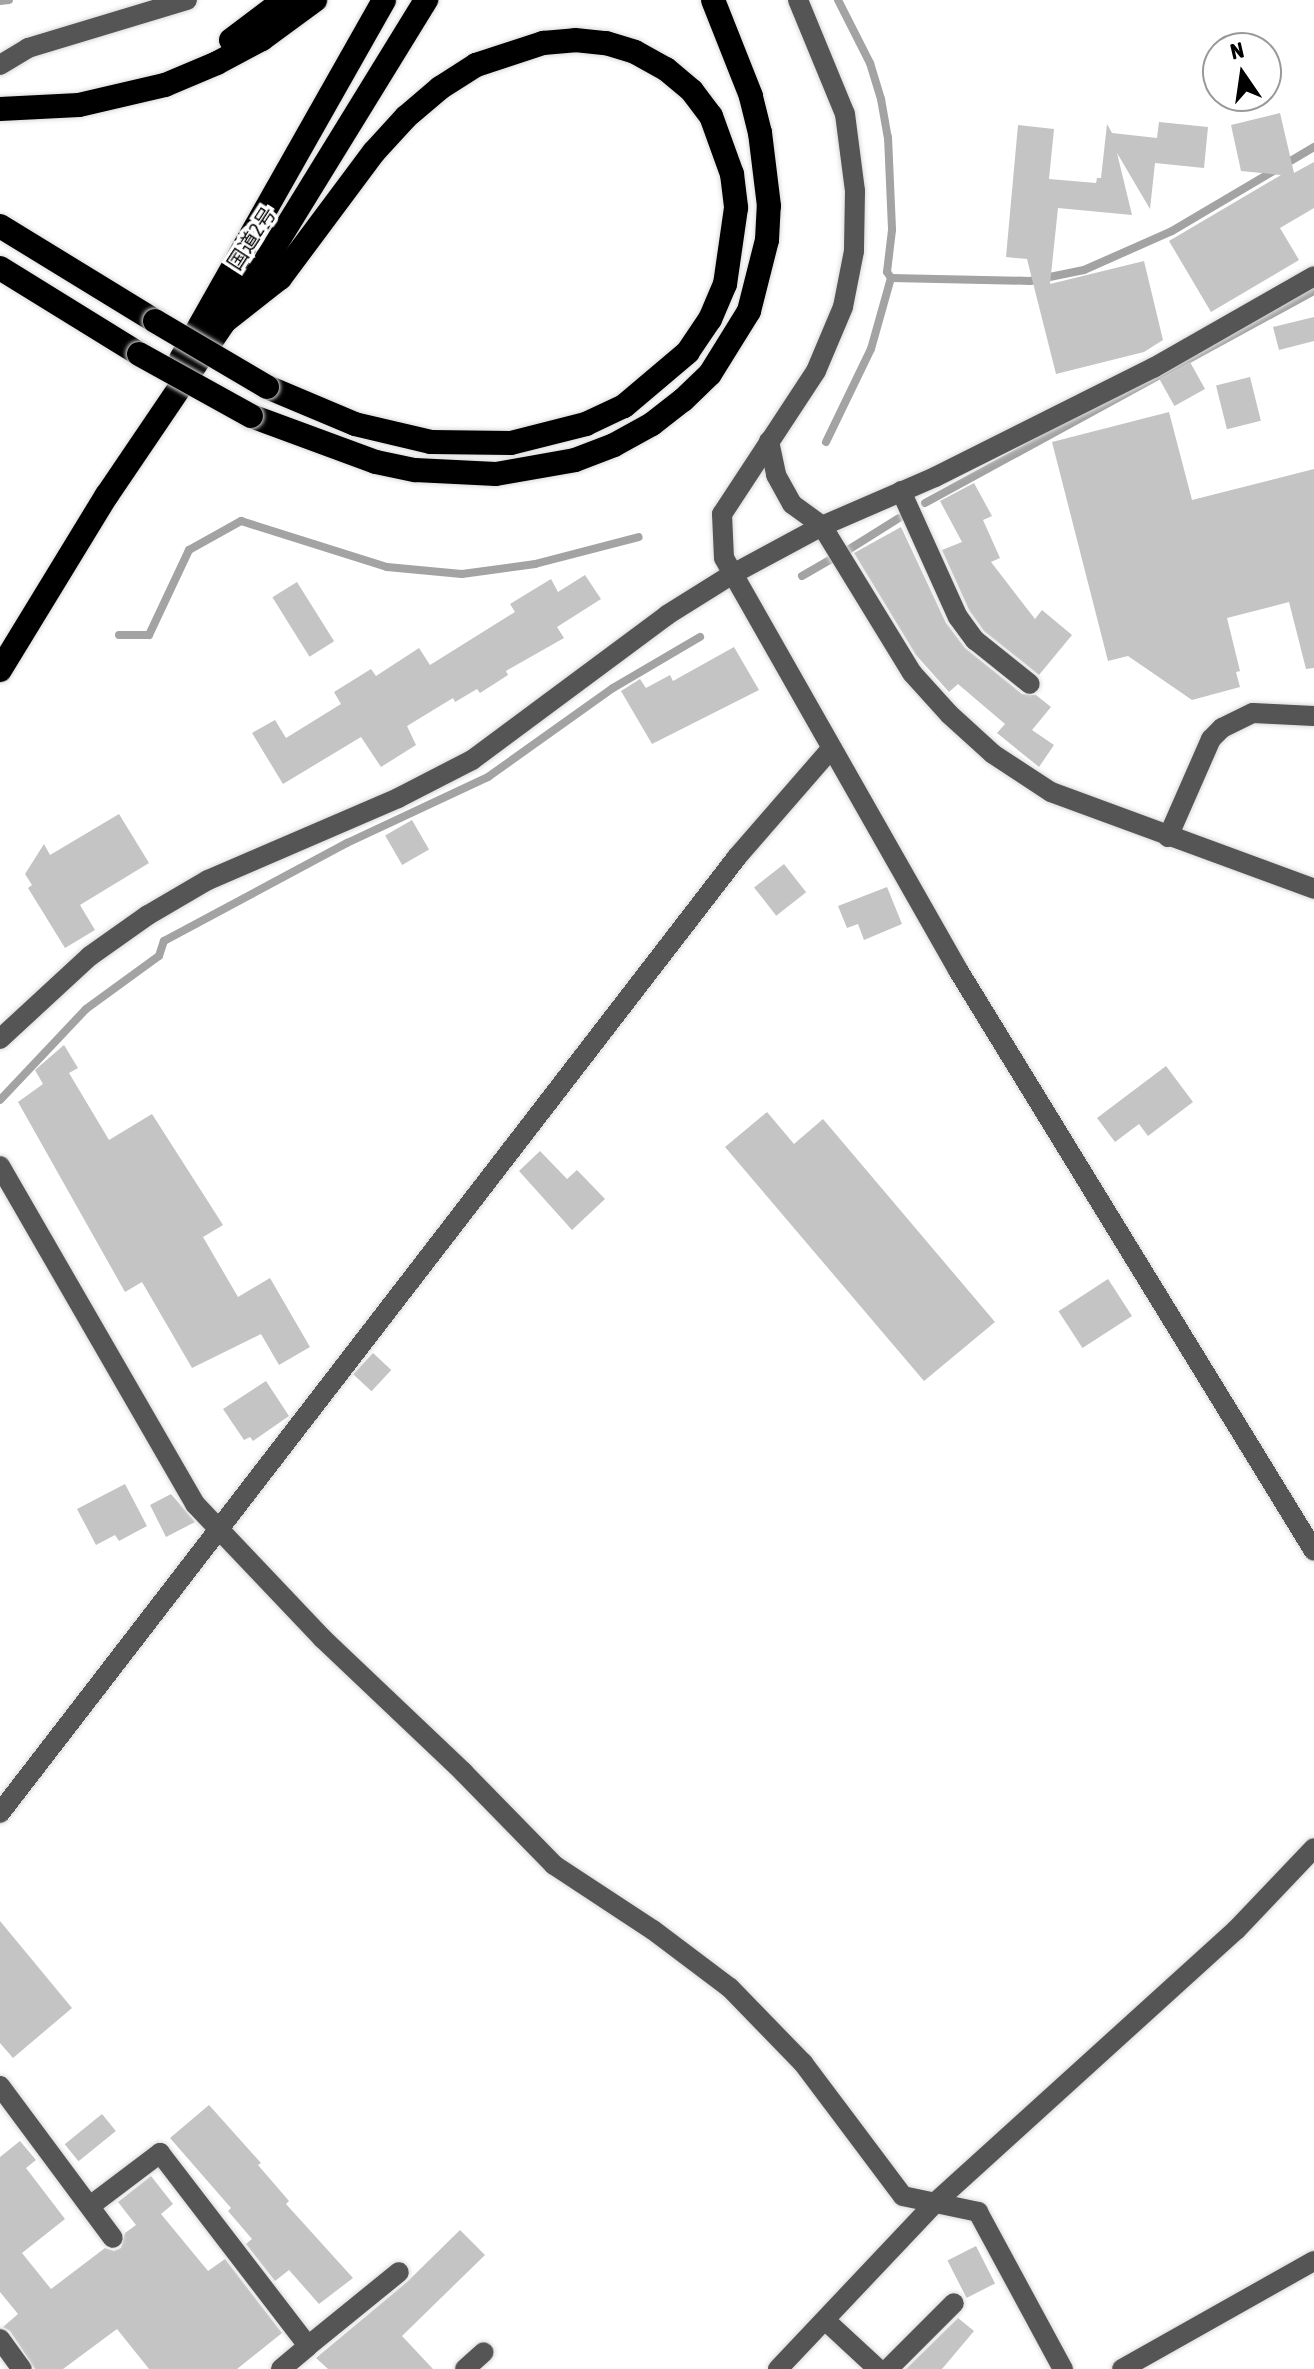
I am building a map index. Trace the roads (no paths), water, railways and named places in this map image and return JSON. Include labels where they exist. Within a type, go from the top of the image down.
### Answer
[{"type":"highway","points":[[122,97],[202,58],[245,31],[284,0]]},
{"type":"highway","points":[[0,109],[79,105],[122,97],[217,63],[262,39],[315,0]]},
{"type":"highway","name":"国道2号","points":[[2,668],[107,495],[245,241],[384,0]]},
{"type":"highway","name":"国道2号","points":[[107,495],[224,322],[426,0]]},
{"type":"highway","points":[[0,268],[139,354],[251,416],[376,462],[442,473],[496,474],[575,460],[614,445],[652,424],[710,374],[744,322],[760,277],[769,206],[760,133],[751,96],[713,0]]},
{"type":"highway","points":[[0,226],[267,387],[355,424],[431,442],[511,443],[574,428],[624,406],[688,352],[710,319],[725,284],[736,208],[732,174],[711,116],[692,91],[666,69],[635,52],[606,43],[575,40],[543,43],[476,65],[440,88],[406,117],[344,190],[280,278],[224,322]]},
{"type":"street","points":[[1,61],[28,48],[187,0]]},
{"type":"street","points":[[798,0],[845,114],[852,152],[856,221],[850,279],[831,340],[816,371],[722,514],[724,558],[958,970],[1314,1551]]},
{"type":"street","points":[[0,1039],[90,956],[148,915],[208,880],[398,798],[472,760],[667,615],[731,575],[822,526],[901,491],[1153,368],[1314,276]]},
{"type":"street","points":[[769,441],[776,475],[792,504],[822,526],[884,632],[912,673],[949,714],[993,754],[1051,792],[1314,889]]},
{"type":"street","points":[[901,491],[916,530],[958,617],[975,640],[1030,684]]},
{"type":"street","points":[[1168,837],[1211,739],[1222,728],[1253,713],[1314,716]]},
{"type":"street","points":[[0,1813],[737,857],[831,749]]},
{"type":"street","points":[[0,1166],[195,1504],[322,1638],[463,1772],[554,1865],[653,1930],[730,1988],[803,2063],[903,2196],[978,2212],[1063,2369]]},
{"type":"street","points":[[778,2369],[937,2201],[1236,1930],[1314,1848]]},
{"type":"street","points":[[0,2086],[113,2238]]},
{"type":"street","points":[[90,2206],[160,2153],[308,2346]]},
{"type":"street","points":[[1122,2369],[1314,2261]]},
{"type":"street","points":[[281,2369],[399,2272]]},
{"type":"street","points":[[888,2369],[954,2303]]},
{"type":"street","points":[[825,2320],[878,2369]]},
{"type":"street","points":[[0,2339],[22,2369]]},
{"type":"street","points":[[465,2369],[484,2352]]},
{"type":"waterway","points":[[0,1],[9,0]]},
{"type":"waterway","points":[[838,0],[870,63],[881,99],[888,137],[892,230],[887,272],[891,278]]},
{"type":"waterway","points":[[826,442],[871,349],[891,278],[1030,281],[1084,270],[1172,231],[1314,147]]},
{"type":"waterway","points":[[925,503],[1314,291]]},
{"type":"waterway","points":[[848,550],[899,518]]},
{"type":"waterway","points":[[119,635],[149,635],[189,550],[241,521],[387,567],[462,574],[535,564],[639,537]]},
{"type":"waterway","points":[[802,576],[833,558]]},
{"type":"waterway","points":[[0,1100],[86,1009],[159,956],[164,941],[347,843],[488,777],[613,688],[700,637]]}]
